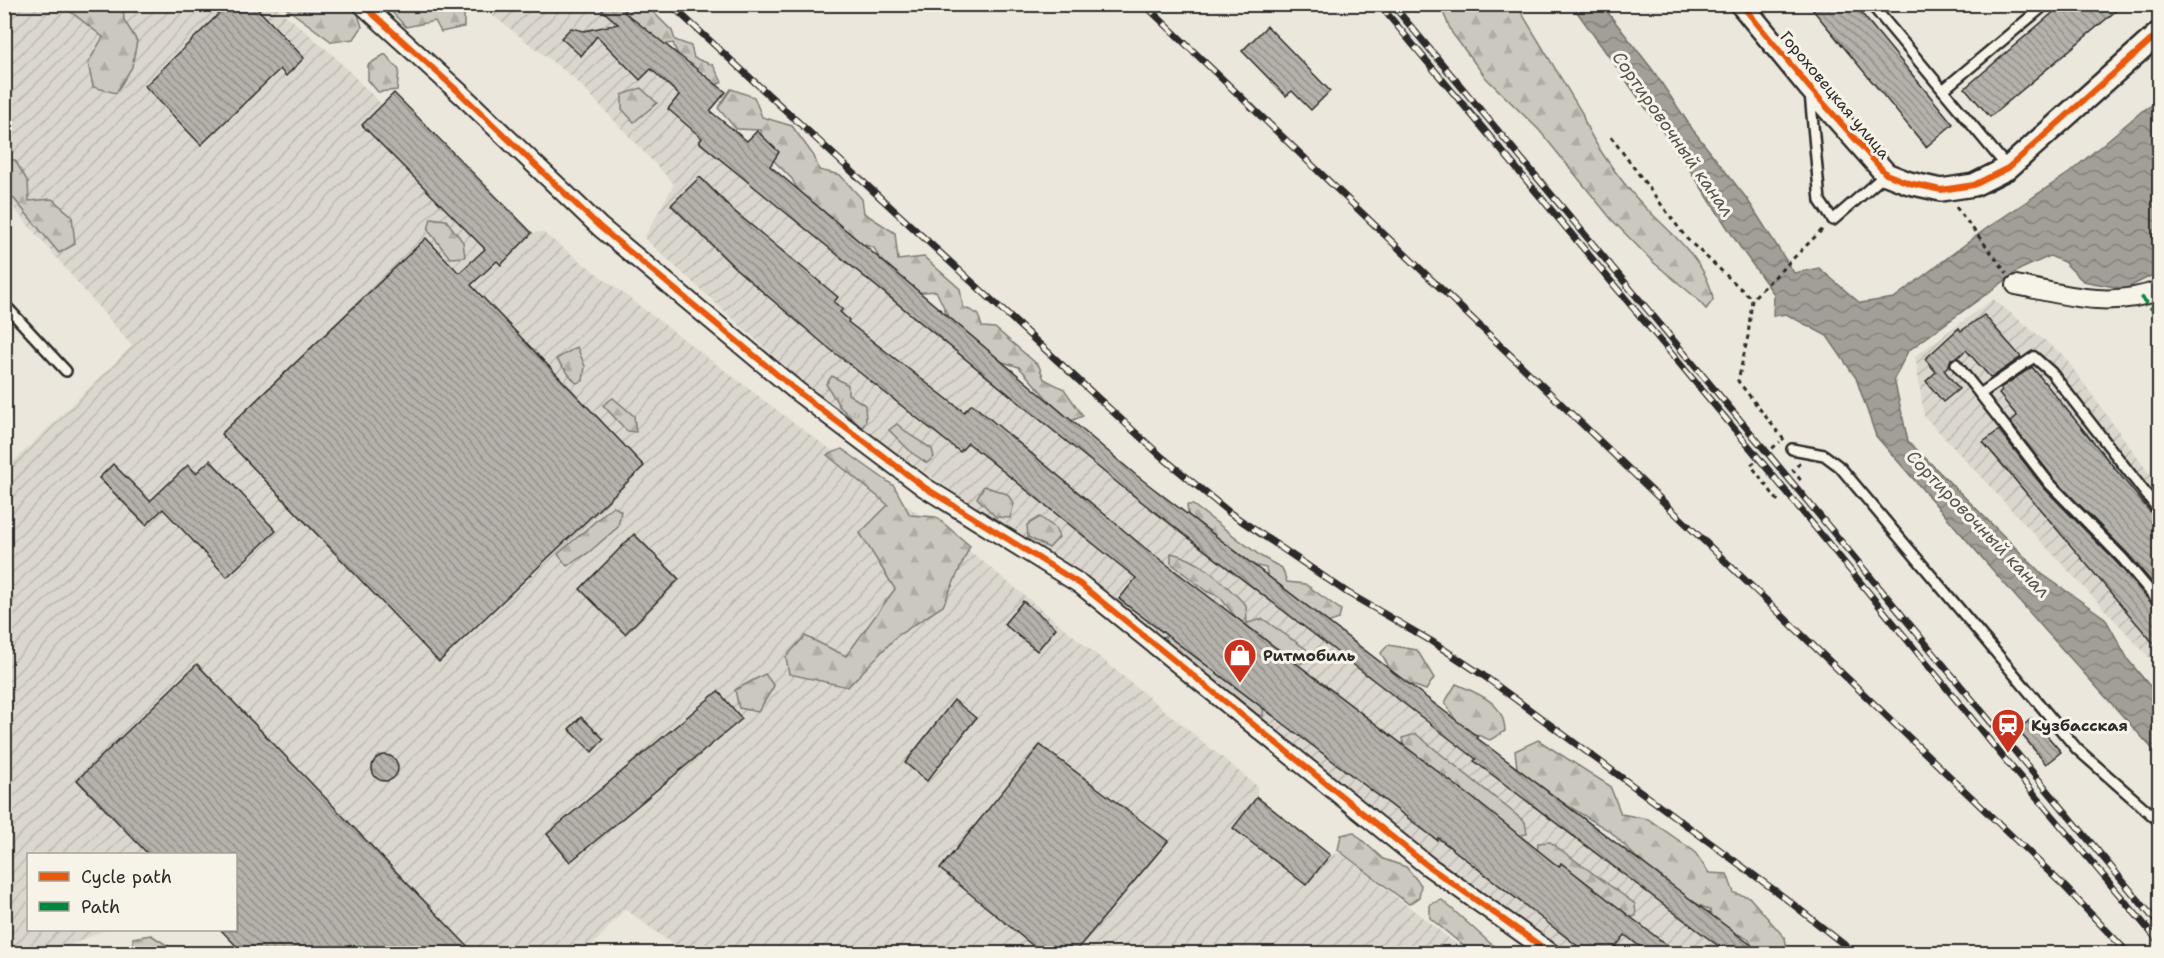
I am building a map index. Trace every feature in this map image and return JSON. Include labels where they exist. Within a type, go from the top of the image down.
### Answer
[{"type":"street","points":[[362,4],[461,94],[600,227],[798,392],[924,487],[1080,584],[1428,866],[1552,954]]},
{"type":"street","name":"Гороховецкая улица","points":[[1751,8],[1810,88],[1886,174]]},
{"type":"street","points":[[1886,174],[1909,183],[1941,190],[1974,185],[2008,168],[2160,32]]},
{"type":"street","points":[[2016,285],[2094,300],[2141,297],[2160,290]]},
{"type":"lane","points":[[1943,90],[2046,4]]},
{"type":"lane","points":[[1877,7],[2008,168]]},
{"type":"lane","points":[[1810,88],[1820,201],[1833,220],[1886,174]]},
{"type":"lane","points":[[4,304],[66,371]]},
{"type":"lane","points":[[1980,394],[2034,357],[2051,372],[2160,512]]},
{"type":"lane","points":[[1956,364],[2049,483],[2124,559],[2160,603]]},
{"type":"lane","points":[[1792,449],[1824,455],[1840,467],[2077,749],[2160,822]]},
{"type":"path","points":[[1611,137],[1687,239],[1752,299]]},
{"type":"path","points":[[1966,218],[2016,285]]},
{"type":"path","points":[[1802,482],[1793,470],[1802,461],[1738,381],[1748,336],[1752,299],[1813,237]]},
{"type":"path","points":[[1778,501],[1751,465],[1784,439]]},
{"type":"shaded area","points":[[5,4],[274,5],[332,54],[382,105],[394,93],[532,233],[542,232],[790,420],[976,556],[1257,786],[1257,797],[1330,855],[1340,853],[1468,953],[686,954],[625,909],[586,953],[244,953],[222,931],[237,931],[237,853],[27,853],[27,931],[103,931],[52,953],[5,954],[5,470],[132,346],[5,198]]},
{"type":"shaded area","points":[[479,5],[641,5],[634,21],[726,92],[710,111],[747,141],[757,131],[779,152],[770,167],[1136,475],[1487,746],[1763,953],[1565,953],[1459,881],[1104,593],[933,478],[821,399],[644,238],[674,184],[575,79]]},
{"type":"shaded area","points":[[1993,299],[2063,355],[2159,487],[2159,668],[1924,416],[1915,356]]},
{"type":"green space","points":[[392,4],[460,5],[464,8],[464,27],[441,32],[435,21],[406,27],[389,9]]},
{"type":"green space","points":[[70,5],[123,5],[124,20],[137,41],[132,67],[116,93],[93,87],[88,63],[103,37],[71,12]]},
{"type":"green space","points":[[282,5],[349,5],[357,11],[362,27],[354,39],[332,42]]},
{"type":"green space","points":[[1440,5],[1519,5],[1582,113],[1593,138],[1612,167],[1634,195],[1699,264],[1713,300],[1706,309],[1653,262],[1612,220],[1539,130],[1486,78],[1452,33]]},
{"type":"green space","points":[[632,7],[648,7],[672,31],[675,40],[691,46],[694,58],[713,65],[722,82],[701,95],[692,86],[693,64],[681,62],[673,43],[653,46],[627,17]]},
{"type":"green space","points":[[385,54],[399,70],[397,90],[378,92],[368,80],[368,65]]},
{"type":"green space","points":[[641,88],[657,103],[634,122],[622,109],[622,95]]},
{"type":"green space","points":[[731,89],[754,97],[762,117],[792,126],[814,156],[819,170],[840,175],[862,199],[864,213],[895,233],[898,260],[924,257],[960,289],[963,307],[978,314],[982,327],[995,328],[1039,366],[1044,379],[1064,389],[1083,416],[1068,422],[1019,367],[993,359],[952,324],[936,291],[912,293],[890,278],[874,248],[850,241],[806,205],[792,179],[763,150],[761,130],[736,129],[718,108]]},
{"type":"green space","points":[[4,160],[15,160],[28,182],[29,201],[52,199],[72,216],[75,244],[59,253],[5,188]]},
{"type":"green space","points":[[431,218],[446,220],[463,242],[465,257],[450,258],[428,230]]},
{"type":"green space","points":[[577,347],[585,366],[583,381],[576,383],[556,359]]},
{"type":"green space","points":[[832,376],[848,385],[848,394],[865,405],[866,421],[862,428],[840,407],[826,384]]},
{"type":"green space","points":[[613,398],[634,416],[636,432],[627,431],[603,405]]},
{"type":"green space","points":[[897,424],[932,449],[934,457],[927,463],[912,453],[889,430]]},
{"type":"green space","points":[[842,449],[894,486],[910,515],[936,517],[970,546],[943,606],[897,636],[848,687],[789,674],[786,657],[805,636],[846,656],[895,589],[860,533],[888,505],[827,455]]},
{"type":"green space","points":[[984,486],[1007,494],[1014,504],[1010,518],[996,517],[977,498]]},
{"type":"green space","points":[[1187,505],[1193,505],[1262,557],[1282,568],[1287,582],[1305,584],[1341,610],[1339,619],[1319,626],[1269,582],[1266,568],[1236,561],[1189,523]]},
{"type":"green space","points":[[613,506],[621,511],[618,527],[588,553],[567,566],[558,554]]},
{"type":"green space","points":[[1040,517],[1055,528],[1059,537],[1049,548],[1028,537],[1027,525]]},
{"type":"green space","points":[[1171,553],[1193,561],[1221,581],[1246,605],[1247,623],[1263,619],[1306,649],[1311,661],[1300,663],[1246,630],[1220,597],[1206,591],[1171,563]]},
{"type":"green space","points":[[1180,635],[1264,702],[1263,716],[1253,714],[1162,647],[1160,637]]},
{"type":"green space","points":[[1388,645],[1417,650],[1434,678],[1426,690],[1396,679],[1381,653]]},
{"type":"green space","points":[[765,674],[774,686],[758,712],[739,708],[735,690]]},
{"type":"green space","points":[[1456,684],[1489,700],[1500,713],[1505,731],[1490,740],[1460,728],[1445,702]]},
{"type":"green space","points":[[1416,734],[1525,822],[1527,834],[1516,836],[1405,751],[1402,738]]},
{"type":"green space","points":[[1538,740],[1610,786],[1621,814],[1648,819],[1694,851],[1709,873],[1727,874],[1734,893],[1749,897],[1785,938],[1788,953],[1757,953],[1748,939],[1714,922],[1710,910],[1670,891],[1611,832],[1518,775],[1515,751]]},
{"type":"green space","points":[[1353,832],[1383,859],[1406,867],[1421,885],[1419,897],[1409,904],[1338,850],[1341,835]]},
{"type":"green space","points":[[1550,842],[1635,904],[1636,916],[1626,918],[1537,854],[1538,843]]},
{"type":"green space","points":[[1442,900],[1491,944],[1508,953],[1472,953],[1430,918],[1430,904]]},
{"type":"green space","points":[[151,935],[179,953],[133,953],[133,938]]},
{"type":"water","name":"Сортировочный канал","points":[[1572,5],[1602,5],[1652,69],[1693,130],[1747,199],[1794,273],[1819,268],[1860,303],[1894,298],[1987,228],[2069,173],[2142,111],[2159,101],[2159,272],[2125,289],[2083,281],[2064,262],[2050,256],[2021,269],[1908,351],[1894,379],[1908,441],[2042,574],[2105,618],[2129,661],[2159,697],[2159,756],[2044,629],[1876,436],[1856,378],[1827,336],[1786,314],[1773,316],[1774,294],[1742,250],[1688,167]]},
{"type":"building","points":[[229,4],[253,4],[304,58],[286,76],[280,69],[201,145],[145,86]]},
{"type":"building","points":[[595,4],[629,4],[624,12],[726,92],[710,111],[747,141],[757,131],[779,152],[770,166],[1136,475],[1477,738],[1763,954],[1729,954],[1474,761],[1476,759],[1125,489],[699,142],[702,138],[668,109],[679,95],[651,69],[640,80],[597,36],[581,56],[561,38],[571,28],[584,31],[618,24]]},
{"type":"building","points":[[1808,4],[1854,4],[1953,124],[1926,147]]},
{"type":"building","points":[[2063,4],[2124,4],[1990,117],[1965,88]]},
{"type":"building","points":[[1267,26],[1330,91],[1311,110],[1292,91],[1286,96],[1242,51]]},
{"type":"building","points":[[394,93],[532,233],[501,265],[497,261],[471,285],[644,466],[439,662],[221,434],[426,238],[459,273],[485,249],[362,125]]},
{"type":"building","points":[[700,177],[734,211],[838,297],[834,302],[843,309],[840,312],[849,320],[848,322],[964,412],[972,404],[1145,548],[1474,799],[1559,867],[1561,863],[1678,954],[1649,954],[1625,935],[1610,954],[1588,954],[1438,838],[1437,840],[1119,599],[1136,578],[968,443],[960,452],[826,346],[735,268],[671,205]]},
{"type":"building","points":[[1984,315],[2021,357],[1991,378],[1966,350],[1957,358],[1951,359],[1944,370],[1959,389],[1943,402],[1926,381],[1936,372],[1925,359],[1959,328],[1961,331]]},
{"type":"building","points":[[2032,367],[2157,520],[2153,523],[2160,532],[2160,592],[2128,554],[2054,479],[2010,422],[2017,416],[1999,394],[2002,391],[2000,388]]},
{"type":"building","points":[[1999,430],[2044,488],[2160,610],[2160,651],[1983,442]]},
{"type":"building","points":[[210,460],[276,531],[227,577],[163,509],[146,525],[99,478],[113,464],[150,501],[188,465],[196,473]]},
{"type":"building","points":[[634,534],[679,579],[625,634],[580,589]]},
{"type":"building","points":[[1023,601],[1056,628],[1037,651],[1004,624]]},
{"type":"building","points":[[197,664],[475,954],[244,954],[222,931],[237,931],[237,853],[147,853],[77,780]]},
{"type":"building","points":[[718,691],[742,719],[570,862],[547,834]]},
{"type":"building","points":[[954,700],[976,718],[927,781],[905,763]]},
{"type":"building","points":[[581,717],[604,739],[592,752],[569,729]]},
{"type":"building","points":[[2032,718],[2061,752],[2046,764],[2018,730]]},
{"type":"building","points":[[1040,745],[1168,841],[1073,954],[1043,954],[940,869]]},
{"type":"building","points":[[385,755],[394,759],[398,768],[394,777],[385,781],[376,777],[372,768],[376,759]]},
{"type":"building","points":[[1257,797],[1330,855],[1306,885],[1233,828]]},
{"type":"railway","points":[[670,4],[1162,457],[1230,513],[1348,593],[1431,641],[1484,676],[1785,898],[1856,954]]},
{"type":"railway","points":[[1144,4],[2065,887],[2129,954]]},
{"type":"railway","points":[[1379,4],[2160,943]]},
{"type":"railway","points":[[1392,4],[2160,926]]},
{"type":"marked path","points":[[2141,297],[2160,317]]},
{"type":"cycle path","points":[[362,4],[461,94],[600,227],[798,392],[924,487],[1080,584],[1428,866],[1552,954]]},
{"type":"cycle path","points":[[1741,4],[1810,88],[1886,174],[1909,183],[1941,190],[1974,185],[2008,168],[2160,32]]},
{"type":"place","name":"Ритмобиль","points":[[1240,684]]},
{"type":"place","name":"Кузбасская","points":[[2008,754]]}]
